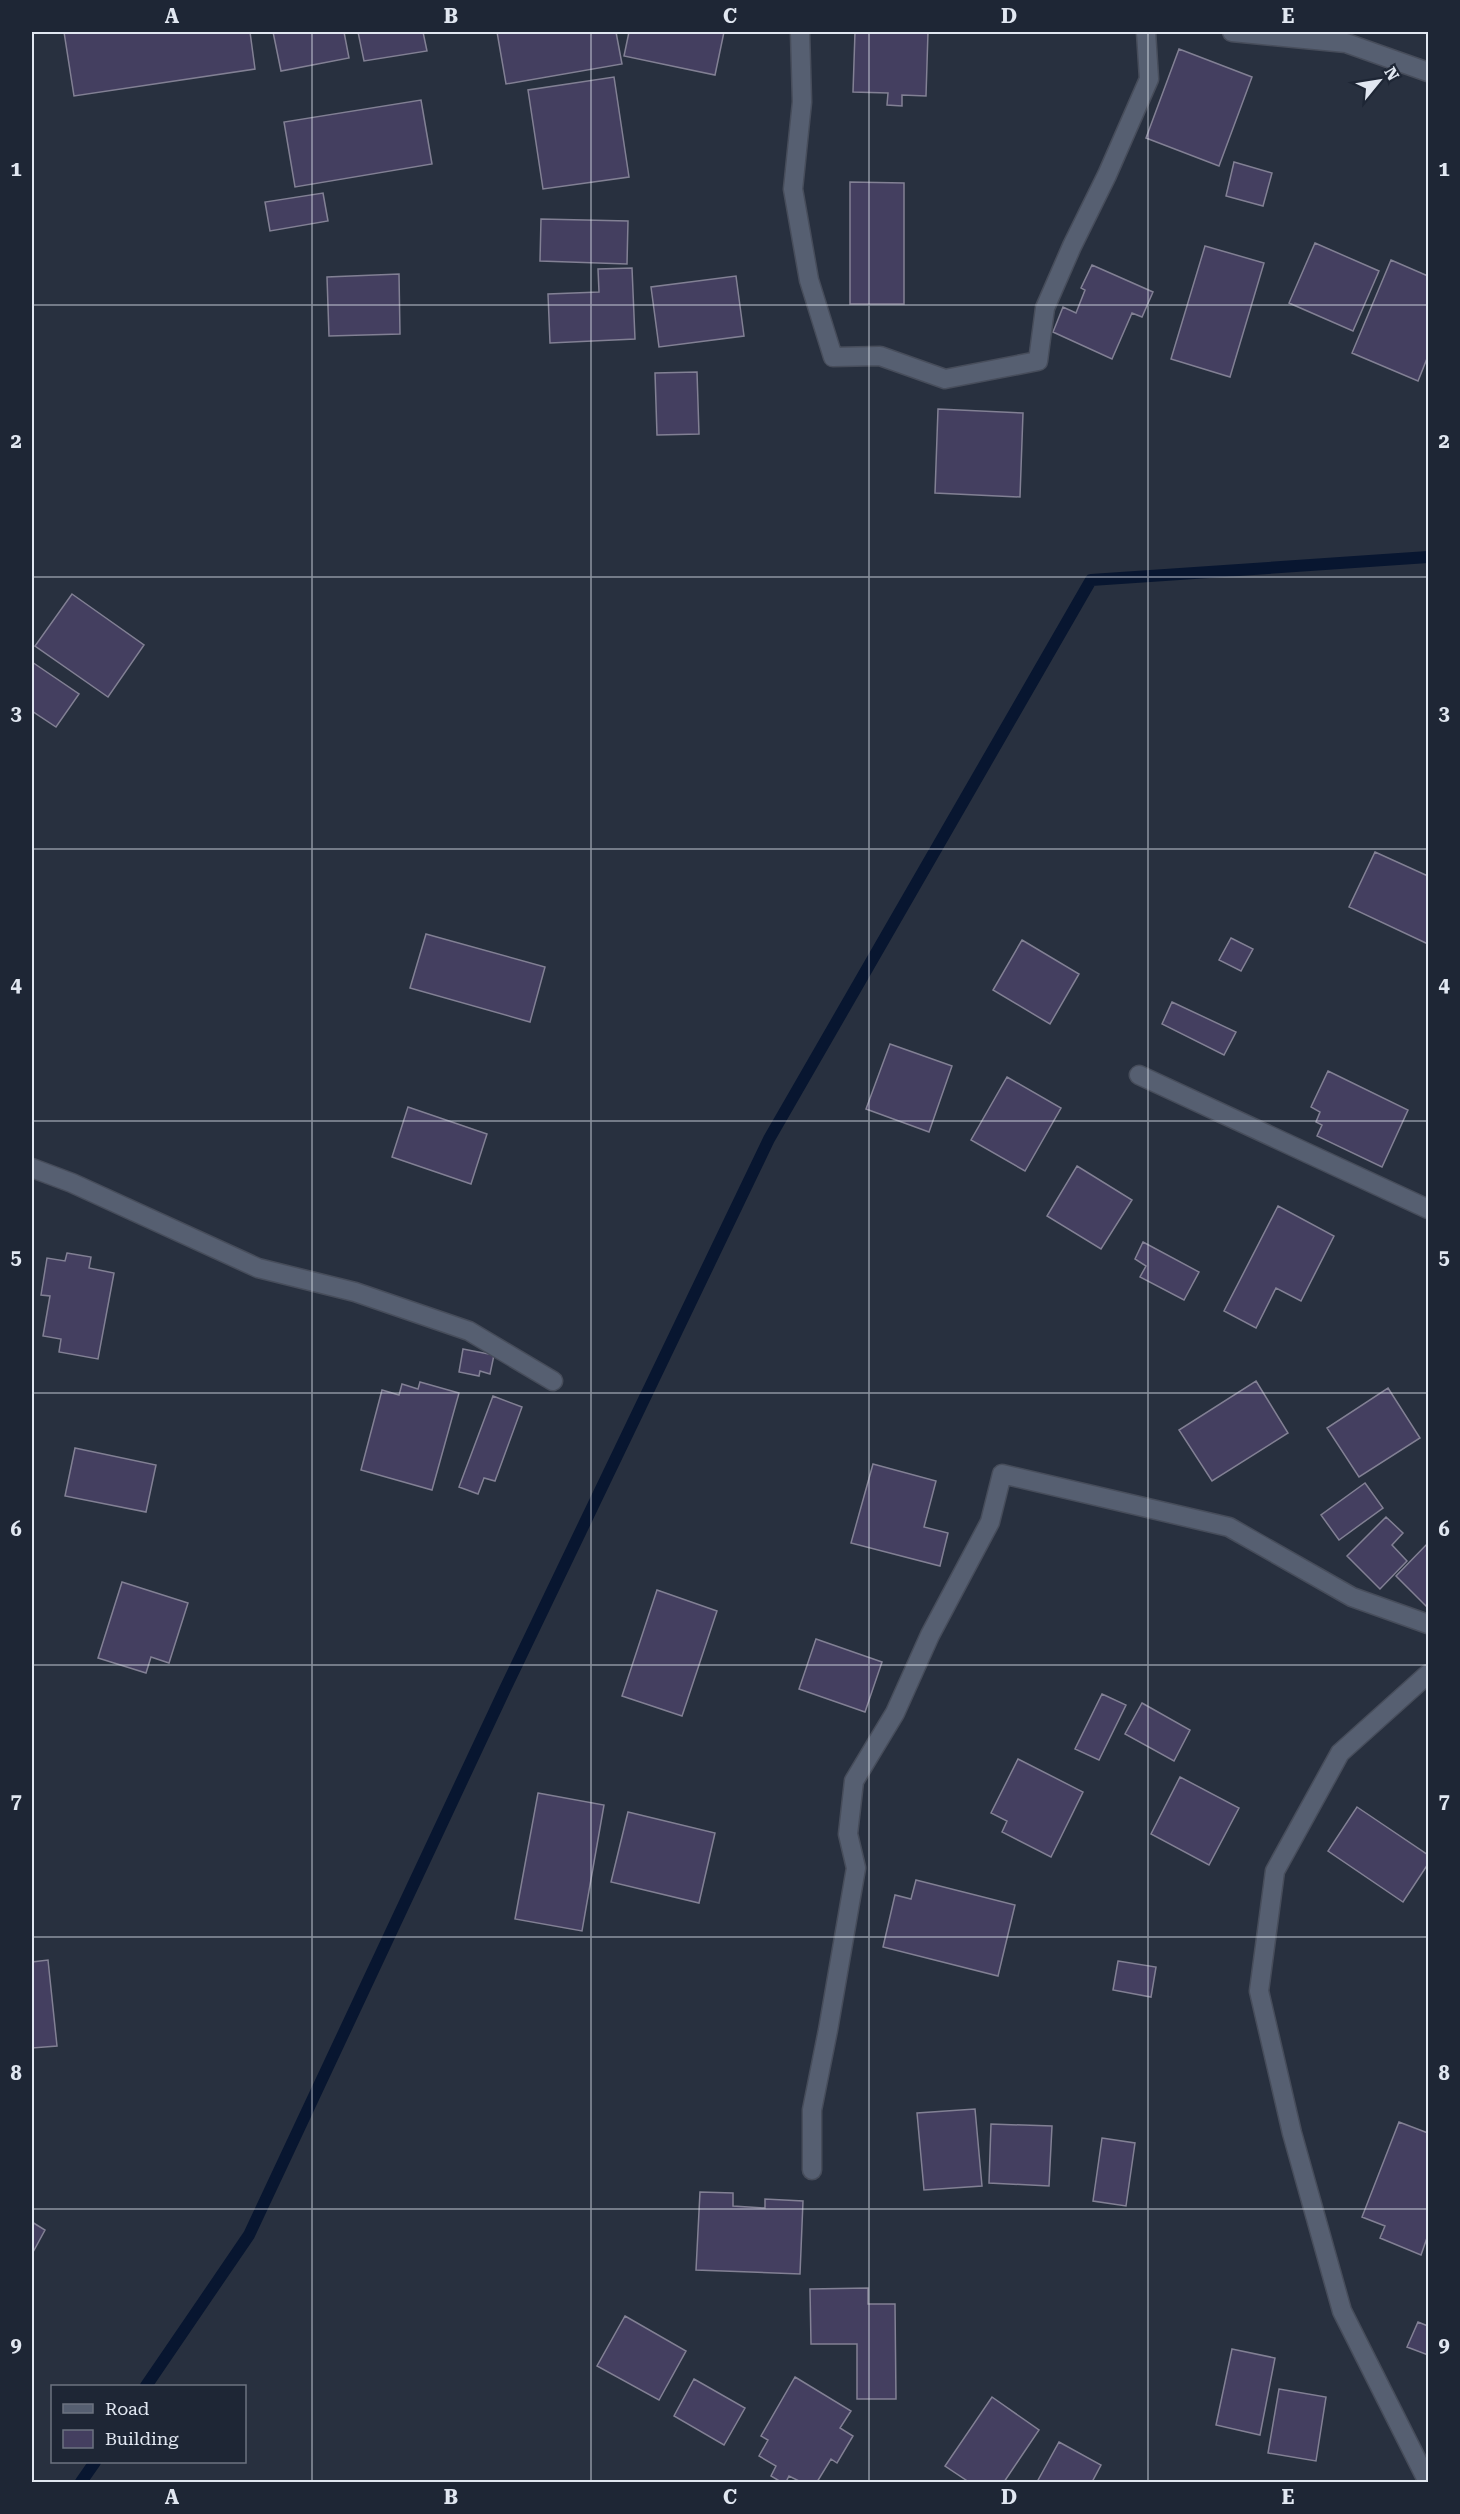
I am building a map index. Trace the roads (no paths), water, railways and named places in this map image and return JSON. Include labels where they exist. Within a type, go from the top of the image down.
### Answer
[{"type":"street","points":[[800,32],[802,102],[793,189],[809,280],[833,357],[880,356],[945,379],[1038,361],[1045,308],[1149,79],[1146,32]]},
{"type":"street","points":[[1232,32],[1346,43],[1428,72]]},
{"type":"street","points":[[1139,1075],[1428,1209]]},
{"type":"street","points":[[32,1168],[72,1183],[258,1268],[355,1292],[468,1331],[554,1381]]},
{"type":"street","points":[[812,2170],[812,2110],[856,1868],[848,1834],[854,1781],[895,1713],[930,1635],[990,1522],[1002,1474],[1229,1527],[1352,1597],[1428,1624]]},
{"type":"street","points":[[1428,1674],[1340,1753],[1275,1871],[1258,1991],[1292,2133],[1342,2311],[1428,2482]]},
{"type":"waterway","points":[[147,2385],[249,2235],[505,1689],[769,1139],[1091,580],[1428,557]]},
{"type":"waterway","points":[[81,2482],[94,2463]]}]
